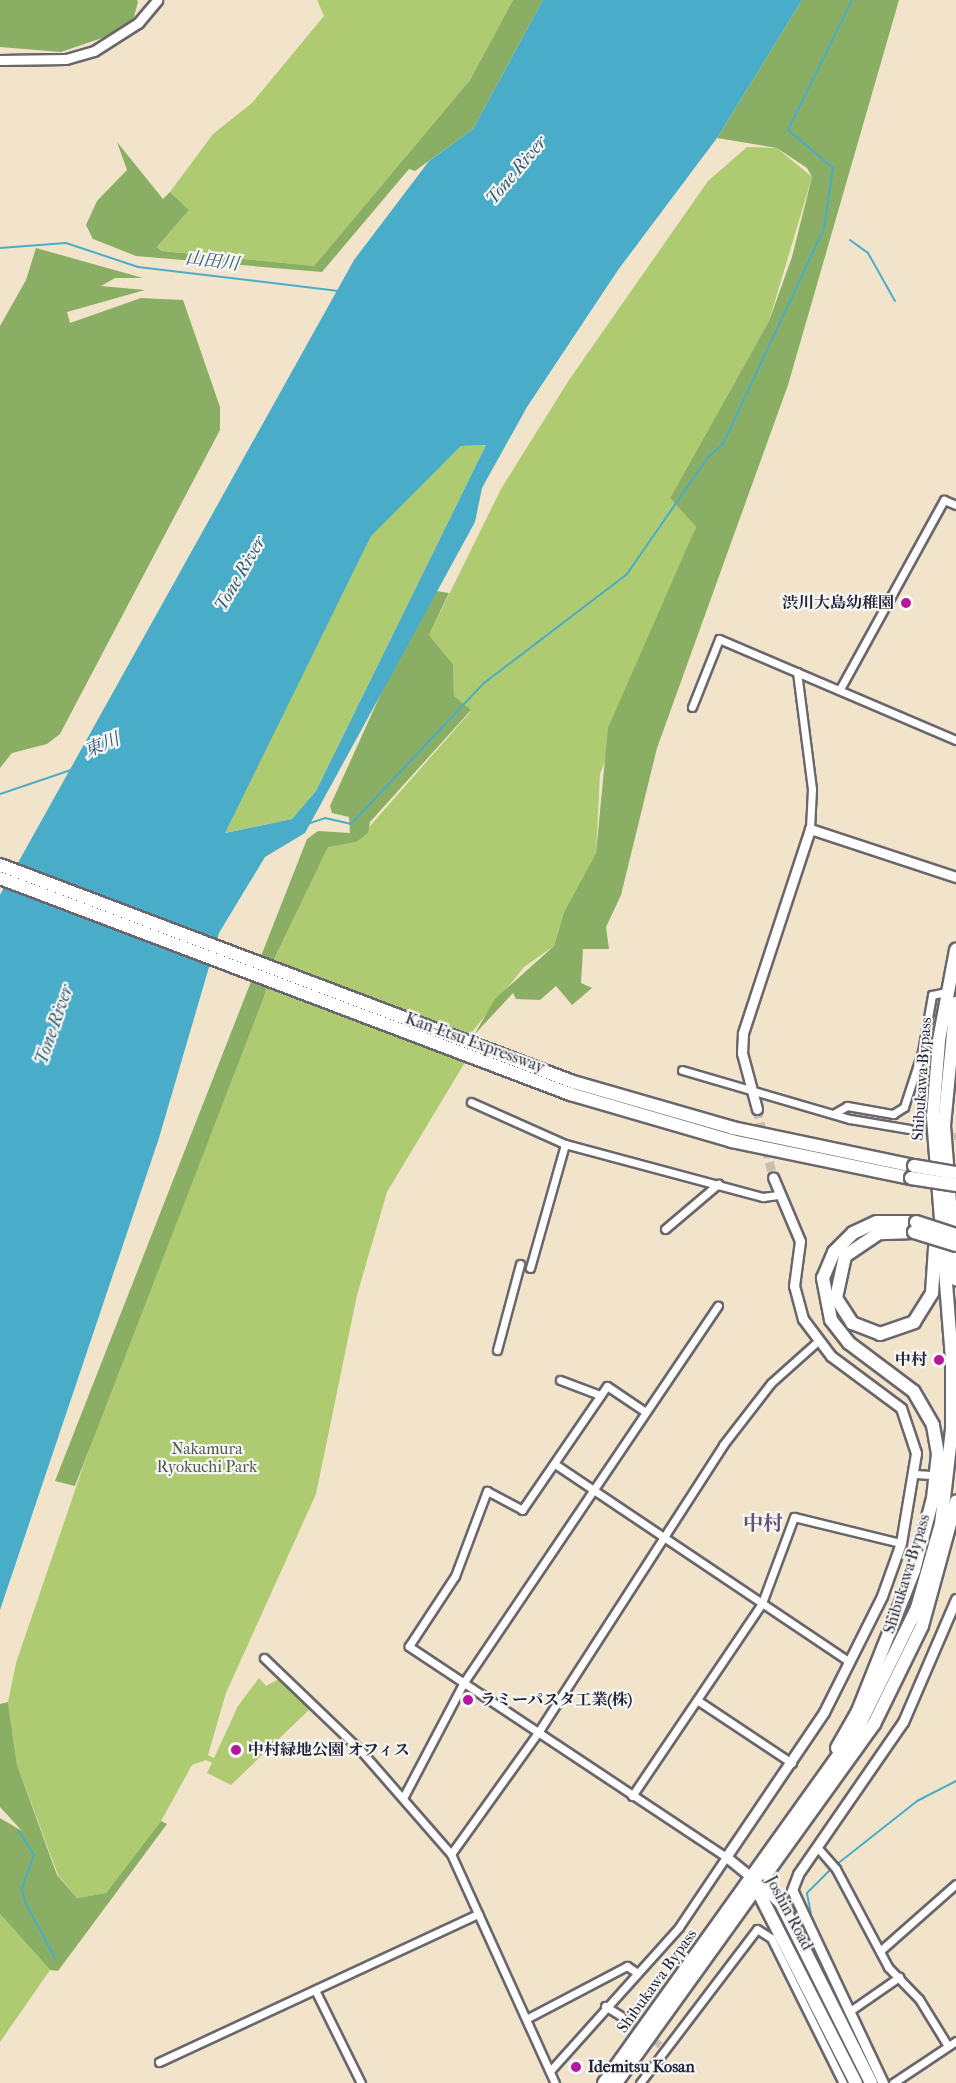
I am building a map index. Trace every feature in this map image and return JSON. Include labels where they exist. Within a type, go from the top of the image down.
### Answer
[{"type":"highway","name":"Kan-Etsu Expressway","points":[[0,866],[488,1059],[677,1114],[883,1160],[956,1185]]},
{"type":"highway","name":"Kan-Etsu Expressway","points":[[0,878],[488,1059],[687,1129],[913,1169],[956,1173]]},
{"type":"highway","name":"Shibukawa Bypass","points":[[604,2083],[802,1809],[884,1686],[917,1608],[941,1524],[953,1394],[933,1117],[946,992],[956,950]]},
{"type":"highway","name":"Shibukawa Bypass","points":[[956,1003],[944,1126],[956,1280]]},
{"type":"highway","points":[[933,1117],[932,1293],[921,1314],[904,1329],[880,1334],[862,1329],[838,1306],[840,1265],[868,1237],[915,1227],[956,1245]]},
{"type":"highway","points":[[913,1169],[956,1168]]},
{"type":"highway","points":[[802,1809],[858,1711],[905,1596],[938,1473],[936,1439],[922,1402],[840,1333],[825,1308],[823,1278],[834,1252],[853,1233],[877,1222],[956,1235]]},
{"type":"highway","name":"Shibukawa Bypass","points":[[616,2083],[855,1756],[895,1686],[922,1626],[956,1502]]},
{"type":"highway","name":"Joshin Road","points":[[751,1877],[781,1903],[871,2083]]},
{"type":"highway","name":"Joshin Road","points":[[761,1887],[844,2074],[856,2083]]},
{"type":"highway","points":[[847,2035],[856,2025]]},
{"type":"street","points":[[0,60],[80,56],[110,43],[151,10],[157,0]]},
{"type":"street","points":[[840,689],[944,500],[956,505]]},
{"type":"street","points":[[692,707],[716,639],[840,689],[956,740]]},
{"type":"street","points":[[758,1109],[742,1053],[743,1033],[810,829],[813,789],[797,672]]},
{"type":"street","points":[[810,829],[956,877]]},
{"type":"street","points":[[835,1113],[847,1106],[893,1113],[904,1107],[920,1059],[932,994],[946,992]]},
{"type":"street","points":[[682,1070],[835,1113],[909,1129]]},
{"type":"street","points":[[471,1102],[565,1144],[763,1197],[778,1195]]},
{"type":"street","points":[[530,1268],[565,1144]]},
{"type":"street","points":[[550,2071],[605,2006],[679,1927],[793,1764],[850,1662],[902,1543],[915,1474],[913,1431],[901,1408],[818,1341],[796,1305],[800,1241],[778,1195],[773,1177]]},
{"type":"street","points":[[665,1229],[718,1184]]},
{"type":"street","points":[[497,1350],[520,1264]]},
{"type":"street","points":[[403,1798],[464,1682],[644,1411],[718,1306]]},
{"type":"street","points":[[451,1854],[539,1731],[664,1539],[764,1392],[818,1341]]},
{"type":"street","points":[[560,1380],[600,1395]]},
{"type":"street","points":[[644,1411],[607,1386],[522,1510],[487,1491],[455,1576],[409,1647],[539,1731],[632,1796],[726,1857],[751,1877]]},
{"type":"street","points":[[555,1464],[591,1491],[850,1662]]},
{"type":"street","points":[[915,1474],[931,1475]]},
{"type":"street","points":[[632,1796],[762,1603],[794,1517],[902,1543]]},
{"type":"street","points":[[883,2083],[792,1890],[817,1847],[903,1722],[953,1617],[956,1599]]},
{"type":"street","points":[[264,1658],[403,1798],[451,1854],[555,2083]]},
{"type":"street","points":[[697,1700],[793,1764]]},
{"type":"street","points":[[817,1847],[836,1869],[880,1951],[948,2046]]},
{"type":"street","points":[[880,1951],[956,1884]]},
{"type":"street","points":[[159,2062],[316,1992],[478,1914]]},
{"type":"street","points":[[640,2083],[665,2047],[758,1929],[771,1938],[844,2074]]},
{"type":"street","points":[[526,2019],[627,1966],[636,1972]]},
{"type":"street","points":[[850,2011],[898,1977]]},
{"type":"street","points":[[316,1992],[361,2083]]},
{"type":"street","points":[[605,2006],[621,2016]]},
{"type":"street","points":[[893,2083],[956,2041]]},
{"type":"green space","points":[[0,0],[137,0],[138,2],[131,28],[61,52],[0,47]]},
{"type":"green space","points":[[317,0],[513,0],[470,80],[314,266],[163,251],[157,247],[189,210],[170,192],[213,134],[252,103],[324,16]]},
{"type":"green space","points":[[513,0],[543,0],[473,129],[415,171],[409,169],[322,272],[136,256],[93,239],[86,225],[97,201],[127,170],[117,142],[163,199],[170,192],[189,210],[157,247],[162,251],[314,266],[470,80]]},
{"type":"green space","points":[[802,0],[899,0],[788,385],[657,748],[621,895],[606,927],[609,949],[583,949],[581,983],[592,988],[572,1005],[556,986],[540,1000],[516,999],[513,993],[474,1035],[495,999],[554,946],[564,912],[596,853],[608,728],[696,527],[670,498],[769,321],[792,257],[812,177],[807,168],[777,148],[717,138]]},
{"type":"green space","name":"Nakamura Ryokuchi Park","points":[[747,147],[777,148],[812,177],[769,321],[670,498],[696,527],[600,774],[596,853],[564,912],[554,946],[524,967],[472,1032],[479,1039],[387,1192],[357,1295],[316,1494],[226,1693],[208,1755],[214,1758],[238,1706],[259,1678],[266,1686],[279,1679],[310,1709],[231,1785],[207,1773],[212,1763],[206,1760],[192,1765],[161,1821],[106,1893],[77,1898],[58,1875],[17,1765],[8,1702],[16,1663],[96,1429],[264,997],[275,957],[328,846],[356,842],[471,711],[454,696],[453,664],[429,635],[501,489],[569,380],[708,181]]},
{"type":"green space","points":[[36,248],[143,278],[115,278],[101,286],[145,290],[67,312],[70,323],[141,298],[183,300],[220,407],[220,430],[60,734],[47,744],[12,753],[0,768],[0,326],[26,280]]},
{"type":"green space","points":[[486,445],[316,791],[292,819],[224,833],[371,535],[461,446]]},
{"type":"green space","points":[[436,591],[449,593],[429,635],[453,664],[454,696],[471,710],[370,822],[368,833],[356,842],[328,847],[275,957],[264,997],[75,1486],[55,1481],[307,839],[318,831],[350,833],[349,817],[332,813],[330,806],[394,665]]},
{"type":"green space","points":[[8,1702],[17,1765],[57,1875],[77,1898],[106,1893],[161,1821],[167,1824],[58,1971],[50,1970],[0,1914],[0,1818],[22,1831],[0,1807],[0,1704]]},
{"type":"green space","points":[[0,1914],[50,1970],[0,2042]]},
{"type":"water","name":"Tone River","points":[[543,0],[802,0],[717,138],[618,270],[527,407],[482,488],[475,522],[305,833],[265,857],[219,933],[159,1138],[0,1610],[0,895],[354,260],[429,161],[473,129]],"holes":[[[486,445],[316,791],[292,819],[225,833],[371,536],[461,446]]]},
{"type":"waterway","points":[[307,824],[325,818],[351,824],[484,683],[627,574],[708,457],[723,444],[824,228],[833,168],[788,130],[852,0]]},
{"type":"waterway","points":[[850,240],[868,253],[895,301]]},
{"type":"waterway","name":"山田川","points":[[0,248],[66,243],[138,267],[339,291]]},
{"type":"waterway","name":"東川","points":[[0,794],[71,770]]},
{"type":"waterway","points":[[836,1865],[917,1801],[956,1781]]},
{"type":"waterway","points":[[19,1831],[34,1855],[22,1888],[25,1902],[56,1960]]},
{"type":"waterway","points":[[811,1914],[807,1893],[832,1868]]},
{"type":"tunnel","points":[[757,1109],[773,1177]]},
{"type":"tunnel","points":[[909,1129],[956,1136]]},
{"type":"tunnel","points":[[621,2016],[662,2046]]},
{"type":"place","name":"渋川大島幼稚園","points":[[906,603]]},
{"type":"place","name":"中村","points":[[939,1360]]},
{"type":"place","name":"ラミーパスタ工業(株)","points":[[468,1700]]},
{"type":"place","name":"中村緑地公園 オフィス","points":[[236,1750]]},
{"type":"place","name":"Idemitsu Kosan","points":[[576,2067]]},
{"type":"district","name":"中村","points":[[763,1523]]}]
